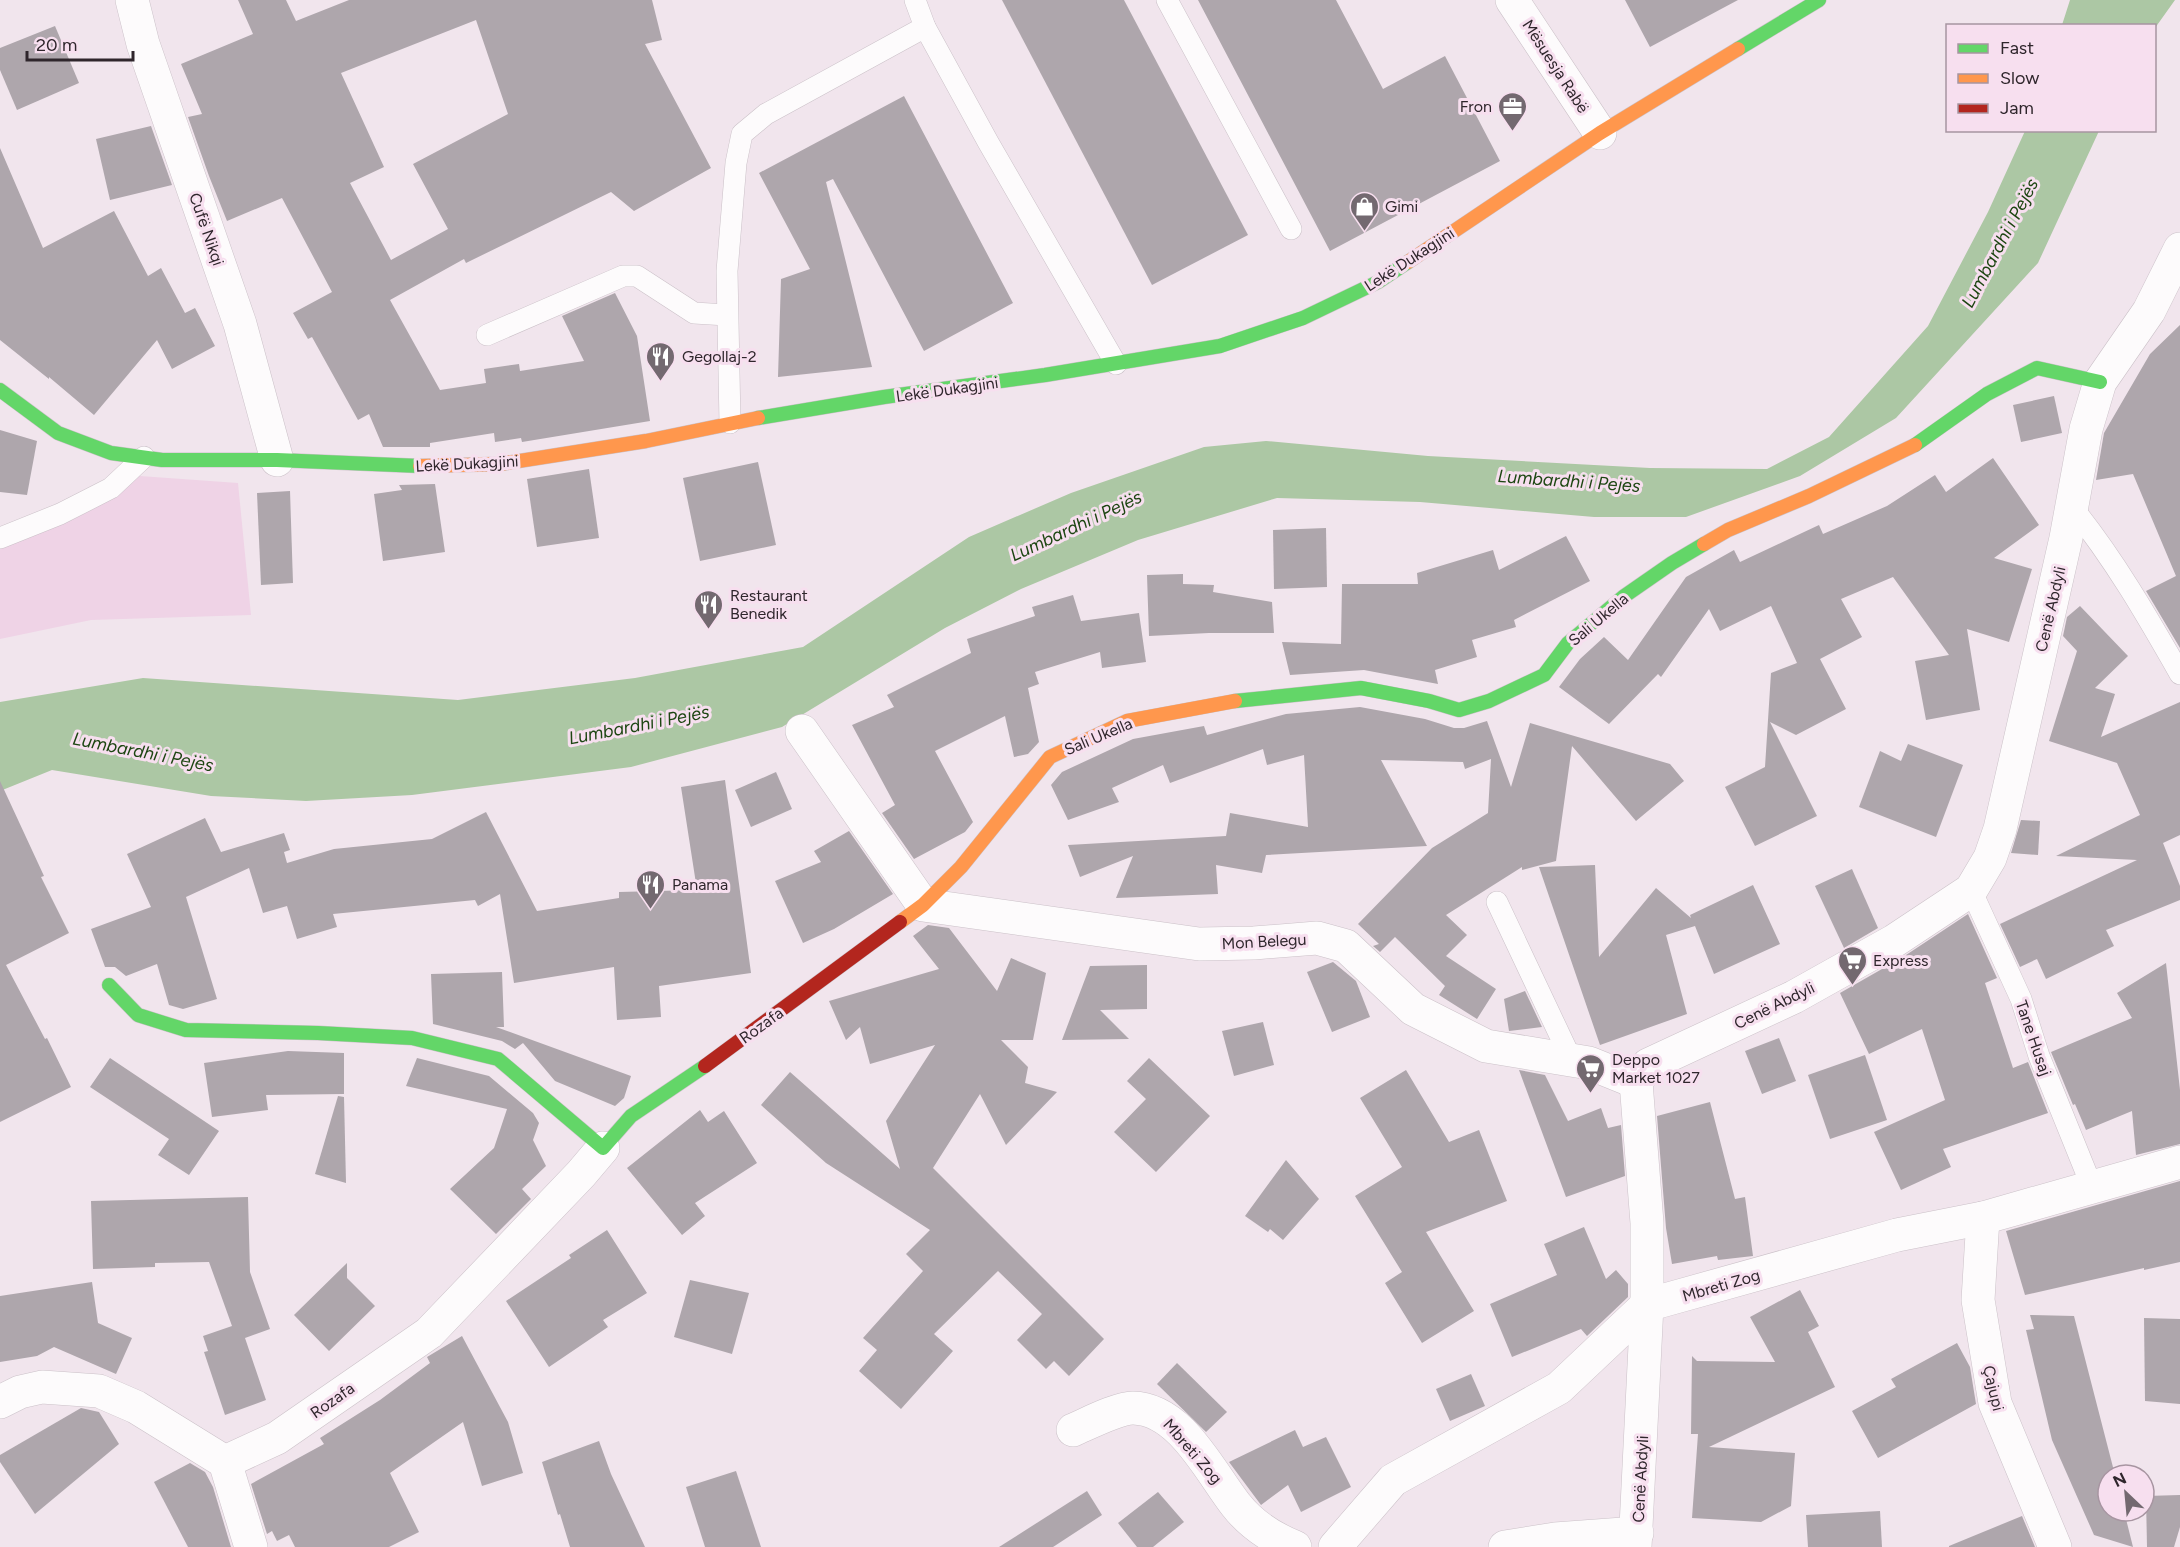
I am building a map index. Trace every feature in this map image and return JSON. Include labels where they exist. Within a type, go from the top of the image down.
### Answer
[{"type":"street","name":"Cufë Nikqi","points":[[132,0],[144,44],[240,324],[277,460]]},
{"type":"street","name":"Mësuesja Rabë","points":[[1512,0],[1600,133]]},
{"type":"street","name":"Lekë Dukagjini","points":[[0,390],[58,433],[111,453],[162,460],[277,460],[395,466],[500,464],[646,441],[730,423],[885,397],[1116,364],[1220,346],[1303,318],[1378,282],[1600,133],[1820,0]]},
{"type":"street","name":"Cenë Abdyli","points":[[1636,1540],[1647,1305],[1647,1223],[1636,1082],[1648,1065],[1794,997],[1894,941],[1971,890],[1990,858],[2000,829],[2072,507],[2086,429],[2100,382],[2149,311],[2180,249]]},
{"type":"street","name":"Sali Ukella","points":[[923,906],[961,867],[1050,757],[1127,721],[1249,698],[1361,688],[1429,701],[1459,710],[1489,701],[1544,675],[1568,643],[1623,597],[1672,563],[1728,530],[1809,496],[1913,446],[1986,394],[2037,368],[2100,382]]},
{"type":"street","points":[[802,730],[923,906]]},
{"type":"street","name":"Mon Belegu","points":[[923,906],[1199,944],[1317,938],[1346,946],[1413,1009],[1486,1046],[1589,1063],[1636,1082]]},
{"type":"street","name":"Rozafa","points":[[225,1462],[277,1438],[429,1333],[581,1174],[631,1116],[695,1073],[923,906]]},
{"type":"street","points":[[109,985],[138,1015],[186,1030],[412,1038],[498,1059],[603,1148]]},
{"type":"street","name":"Mbreti Zog","points":[[1335,1547],[1393,1480],[1559,1388],[1647,1305],[1897,1235],[1983,1218],[2180,1162]]},
{"type":"street","name":"Çajupi","points":[[1983,1218],[1978,1300],[1995,1403],[2055,1547]]},
{"type":"street","points":[[0,1401],[20,1392],[42,1387],[99,1391],[136,1407],[225,1462],[251,1547]]},
{"type":"street","name":"Mbreti Zog","points":[[1073,1430],[1132,1408],[1162,1415],[1178,1428],[1236,1506],[1257,1527],[1294,1547]]},
{"type":"street","points":[[1505,1547],[1555,1539],[1636,1540]]},
{"type":"lane","points":[[915,0],[925,27],[988,142],[1116,364]]},
{"type":"lane","points":[[1167,0],[1291,229]]},
{"type":"lane","points":[[730,423],[727,271],[736,163],[742,134],[766,114],[925,27]]},
{"type":"lane","points":[[487,335],[623,276],[637,276],[694,313],[728,315]]},
{"type":"lane","points":[[0,538],[60,514],[111,489],[144,457]]},
{"type":"lane","points":[[2072,507],[2096,537],[2132,590],[2180,674]]},
{"type":"lane","name":"Tane Husaj","points":[[1971,890],[2021,999],[2038,1056],[2092,1187]]},
{"type":"lane","points":[[1497,902],[1572,1060]]},
{"type":"shaded area","points":[[126,475],[238,483],[251,615],[91,620],[0,639],[0,538]]},
{"type":"water","points":[[2070,0],[2175,0],[2156,27],[2156,24],[2062,24]]},
{"type":"water","name":"Lumbardhi i Pejës","points":[[2025,132],[2099,132],[2038,263],[1896,418],[1800,476],[1686,517],[1594,517],[1420,502],[1277,498],[1138,540],[1021,589],[945,628],[782,727],[631,767],[412,795],[306,801],[211,796],[52,770],[0,791],[0,702],[143,678],[458,700],[635,678],[803,647],[969,537],[1071,493],[1204,447],[1266,441],[1428,456],[1650,468],[1767,469],[1829,437],[1928,326],[1988,212]]},
{"type":"building","points":[[238,0],[286,0],[296,21],[349,0],[652,0],[662,40],[645,44],[711,168],[634,211],[611,192],[466,263],[464,259],[390,300],[440,390],[486,383],[484,369],[519,364],[520,371],[584,361],[562,316],[615,293],[637,336],[650,421],[522,442],[521,438],[495,442],[494,433],[430,443],[430,447],[383,447],[369,414],[358,420],[312,337],[308,339],[293,313],[332,292],[282,198],[227,221],[188,117],[202,114],[181,64],[253,34]],"holes":[[[476,20],[508,114],[413,164],[448,229],[391,260],[350,183],[384,167],[341,73]]]},
{"type":"building","points":[[1002,0],[1124,0],[1248,235],[1152,285]]},
{"type":"building","points":[[1198,0],[1336,0],[1383,89],[1445,56],[1500,161],[1330,251]]},
{"type":"building","points":[[1625,0],[1738,0],[1650,47]]},
{"type":"building","points":[[55,26],[79,83],[17,110],[0,70],[0,48]]},
{"type":"building","points":[[904,96],[1013,303],[924,351],[833,179],[826,182],[872,367],[778,377],[781,279],[810,269],[759,173]]},
{"type":"building","points":[[151,126],[172,185],[110,200],[96,139]]},
{"type":"building","points":[[0,148],[43,248],[114,211],[148,276],[161,268],[185,313],[195,308],[215,346],[172,369],[157,340],[94,415],[0,340]]},
{"type":"building","points":[[2180,325],[2180,648],[2146,591],[2176,576],[2133,474],[2096,480],[2104,433],[2150,354]]},
{"type":"building","points":[[2054,396],[2062,433],[2021,442],[2013,405]]},
{"type":"building","points":[[0,430],[37,441],[27,495],[0,492]]},
{"type":"building","points":[[1993,458],[2039,525],[1994,558],[2032,569],[2009,642],[1967,629],[1980,710],[1926,720],[1915,661],[1949,655],[1893,577],[1841,599],[1862,637],[1820,659],[1846,709],[1796,735],[1770,722],[1817,816],[1755,846],[1725,787],[1765,767],[1771,673],[1797,663],[1771,606],[1720,631],[1709,609],[1661,677],[1658,674],[1609,724],[1559,687],[1580,659],[1604,637],[1628,660],[1686,577],[1734,550],[1740,562],[1819,525],[1823,534],[1887,506],[1935,475],[1946,492]]},
{"type":"building","points":[[758,462],[776,545],[700,561],[683,478]]},
{"type":"building","points":[[589,469],[599,538],[537,547],[527,479]]},
{"type":"building","points":[[435,484],[445,552],[383,561],[374,494],[402,490],[399,485]]},
{"type":"building","points":[[290,491],[293,583],[261,585],[257,493]]},
{"type":"building","points":[[1326,528],[1327,587],[1274,589],[1273,530]]},
{"type":"building","points":[[1566,536],[1590,581],[1514,620],[1516,627],[1472,640],[1477,657],[1435,670],[1438,684],[1364,670],[1290,675],[1282,642],[1341,644],[1342,584],[1418,584],[1417,573],[1493,550],[1499,570]]},
{"type":"building","points":[[1183,574],[1183,584],[1214,585],[1213,592],[1272,602],[1274,633],[1149,636],[1147,575]]},
{"type":"building","points":[[1073,595],[1081,621],[1139,613],[1146,662],[1102,668],[1100,652],[1035,672],[1039,684],[1028,688],[1039,742],[1028,754],[1014,757],[1005,716],[935,751],[973,822],[965,832],[914,859],[882,813],[895,805],[852,725],[894,707],[887,695],[971,653],[967,639],[1035,616],[1032,607]]},
{"type":"building","points":[[2080,606],[2128,656],[2095,688],[2115,694],[2101,737],[2180,702],[2180,835],[2163,843],[2180,886],[2180,900],[2106,930],[2114,946],[2046,979],[2037,959],[2020,967],[2000,924],[2137,860],[2056,856],[2140,815],[2117,763],[2049,741],[2077,651],[2063,636],[2067,617]]},
{"type":"building","points":[[1360,707],[1425,719],[1454,728],[1464,728],[1487,721],[1511,787],[1530,723],[1670,764],[1684,781],[1636,821],[1572,746],[1556,861],[1522,870],[1522,867],[1446,915],[1467,935],[1446,956],[1496,989],[1477,1019],[1439,995],[1445,986],[1395,937],[1380,952],[1373,946],[1379,944],[1358,924],[1432,848],[1488,813],[1491,759],[1465,769],[1463,762],[1381,760],[1427,846],[1266,855],[1262,873],[1216,865],[1218,894],[1116,898],[1133,856],[1080,877],[1068,845],[1226,836],[1230,813],[1308,827],[1304,755],[1267,765],[1263,749],[1170,783],[1163,765],[1112,788],[1119,802],[1068,820],[1051,785],[1062,772],[1133,739],[1204,726],[1207,735],[1286,714]]},
{"type":"building","points":[[1908,744],[1963,765],[1936,837],[1859,807],[1880,751],[1901,761]]},
{"type":"building","points":[[776,772],[792,809],[751,827],[735,790]]},
{"type":"building","points":[[725,780],[751,973],[659,986],[661,1017],[617,1020],[614,967],[514,983],[500,894],[478,906],[475,900],[333,914],[337,927],[297,939],[287,906],[263,913],[249,868],[186,897],[217,999],[183,1009],[169,1005],[157,964],[126,976],[115,967],[105,967],[91,929],[151,907],[127,854],[205,818],[221,852],[284,833],[290,850],[284,852],[287,863],[334,849],[432,839],[486,812],[537,911],[619,898],[619,892],[697,890],[681,787]]},
{"type":"building","points":[[0,781],[44,876],[41,877],[69,933],[6,965],[45,1039],[47,1038],[71,1087],[0,1122]]},
{"type":"building","points":[[2021,820],[2040,821],[2038,855],[2011,853]]},
{"type":"building","points":[[849,831],[893,894],[834,929],[803,943],[775,881],[821,862],[814,851]]},
{"type":"building","points":[[1595,865],[1599,957],[1656,888],[1691,918],[1690,915],[1753,885],[1780,944],[1714,974],[1695,926],[1666,935],[1687,1014],[1600,1045],[1539,867]]},
{"type":"building","points":[[1852,869],[1878,928],[1844,948],[1815,886]]},
{"type":"building","points":[[1968,914],[1997,978],[1985,983],[2013,1068],[2028,1062],[2048,1113],[1943,1149],[1951,1167],[1901,1190],[1874,1132],[1945,1100],[1922,1029],[1869,1054],[1840,993],[1903,957]]},
{"type":"building","points":[[928,925],[949,928],[997,991],[1011,958],[1046,973],[1033,1040],[1001,1040],[1028,1067],[1025,1083],[1057,1092],[1006,1145],[980,1094],[933,1168],[1104,1339],[1069,1376],[1054,1361],[1046,1369],[1017,1340],[1042,1314],[998,1271],[934,1334],[953,1351],[901,1409],[859,1371],[877,1350],[863,1338],[923,1271],[906,1254],[930,1230],[826,1163],[761,1105],[790,1072],[900,1169],[886,1121],[935,1045],[870,1064],[860,1027],[846,1040],[829,1001],[939,969],[913,936]]},
{"type":"building","points":[[1333,962],[1356,981],[1370,1017],[1332,1032],[1307,972]]},
{"type":"building","points":[[2166,963],[2180,1090],[2180,1144],[2136,1155],[2132,1111],[2086,1130],[2051,1052],[2132,1018],[2117,993]]},
{"type":"building","points":[[1147,965],[1147,1009],[1100,1010],[1129,1039],[1062,1040],[1090,966]]},
{"type":"building","points":[[502,972],[504,1027],[496,1027],[631,1076],[624,1098],[615,1106],[555,1081],[523,1043],[515,1049],[502,1041],[433,1024],[431,974]]},
{"type":"building","points":[[1525,991],[1542,1027],[1509,1031],[1504,999]]},
{"type":"building","points":[[1263,1022],[1274,1065],[1234,1076],[1222,1031]]},
{"type":"building","points":[[1779,1038],[1796,1081],[1762,1094],[1745,1051]]},
{"type":"building","points":[[288,1051],[344,1053],[344,1094],[266,1095],[268,1110],[212,1117],[204,1063]]},
{"type":"building","points":[[1865,1055],[1887,1120],[1830,1139],[1808,1075]]},
{"type":"building","points":[[110,1058],[219,1131],[189,1175],[158,1155],[169,1139],[90,1087]]},
{"type":"building","points":[[417,1058],[489,1076],[533,1113],[539,1123],[533,1140],[546,1166],[522,1189],[531,1199],[496,1234],[450,1189],[494,1148],[507,1109],[406,1086]]},
{"type":"building","points":[[1149,1058],[1210,1116],[1156,1172],[1114,1132],[1146,1099],[1127,1081]]},
{"type":"building","points":[[1406,1070],[1449,1142],[1479,1130],[1507,1201],[1426,1232],[1474,1311],[1422,1343],[1385,1283],[1402,1272],[1355,1196],[1402,1167],[1360,1098]]},
{"type":"building","points":[[1519,1070],[1545,1075],[1568,1121],[1601,1108],[1608,1128],[1621,1125],[1625,1176],[1566,1197]]},
{"type":"building","points":[[338,1096],[344,1097],[346,1183],[315,1174]]},
{"type":"building","points":[[1710,1102],[1735,1199],[1745,1197],[1753,1256],[1718,1260],[1717,1256],[1672,1264],[1666,1228],[1657,1116]]},
{"type":"building","points":[[700,1110],[708,1122],[724,1111],[757,1163],[695,1203],[705,1216],[682,1235],[627,1168]]},
{"type":"building","points":[[1286,1160],[1319,1199],[1283,1240],[1270,1229],[1268,1232],[1245,1216]]},
{"type":"building","points":[[2180,1181],[2180,1262],[2025,1295],[2006,1231]]},
{"type":"building","points":[[248,1197],[250,1272],[270,1329],[245,1338],[266,1400],[225,1415],[204,1352],[208,1351],[203,1336],[232,1326],[209,1262],[155,1263],[155,1267],[93,1269],[91,1201]]},
{"type":"building","points":[[1584,1227],[1606,1279],[1616,1270],[1628,1284],[1628,1297],[1587,1336],[1581,1329],[1512,1357],[1490,1304],[1557,1275],[1544,1244]]},
{"type":"building","points":[[607,1230],[647,1293],[603,1320],[608,1327],[549,1367],[506,1301],[571,1258],[569,1255]]},
{"type":"building","points":[[347,1263],[347,1278],[375,1306],[329,1351],[294,1315]]},
{"type":"building","points":[[690,1280],[749,1293],[732,1354],[674,1337]]},
{"type":"building","points":[[92,1282],[98,1323],[132,1338],[116,1374],[54,1347],[37,1356],[0,1362],[0,1296]]},
{"type":"building","points":[[1800,1290],[1819,1326],[1808,1332],[1835,1387],[1709,1447],[1795,1453],[1791,1506],[1761,1522],[1692,1518],[1698,1434],[1691,1434],[1692,1356],[1697,1361],[1775,1362],[1750,1317]]},
{"type":"building","points":[[2030,1315],[2074,1316],[2112,1463],[2096,1463],[2096,1523],[2127,1523],[2133,1547],[2094,1535],[2052,1440],[2026,1330],[2034,1329]]},
{"type":"building","points":[[2144,1318],[2180,1319],[2180,1404],[2145,1401]]},
{"type":"building","points":[[462,1336],[508,1422],[523,1473],[482,1486],[463,1422],[390,1473],[419,1532],[389,1547],[295,1547],[289,1535],[277,1541],[272,1531],[267,1534],[251,1484],[324,1444],[320,1438],[380,1400],[430,1363],[427,1357]]},
{"type":"building","points":[[1957,1343],[1970,1367],[1976,1404],[1878,1458],[1852,1411],[1896,1387],[1891,1379]]},
{"type":"building","points":[[1177,1363],[1227,1412],[1206,1432],[1157,1384]]},
{"type":"building","points":[[1471,1374],[1485,1406],[1450,1421],[1436,1389]]},
{"type":"building","points":[[81,1408],[99,1412],[119,1444],[35,1514],[0,1462],[0,1455]]},
{"type":"building","points":[[1295,1430],[1303,1447],[1326,1437],[1351,1487],[1301,1512],[1288,1485],[1261,1505],[1229,1462]]},
{"type":"building","points":[[599,1441],[611,1474],[645,1547],[570,1547],[542,1462]]},
{"type":"building","points":[[190,1463],[205,1472],[213,1487],[231,1547],[188,1547],[154,1482]]},
{"type":"building","points":[[736,1471],[761,1547],[705,1547],[686,1487]]},
{"type":"building","points":[[1087,1491],[1102,1515],[1053,1547],[999,1547]]},
{"type":"building","points":[[1158,1492],[1184,1522],[1153,1547],[1137,1547],[1118,1523]]},
{"type":"building","points":[[2180,1495],[2180,1527],[2174,1547],[2147,1547],[2147,1523],[2156,1523],[2156,1496]]},
{"type":"building","points":[[1880,1511],[1882,1547],[1808,1547],[1806,1515]]},
{"type":"building","points":[[2022,1516],[2035,1547],[1949,1547],[1949,1546]]},
{"type":"traffic: fast","points":[[1738,49],[1819,0]]},
{"type":"traffic: fast","points":[[758,418],[1220,346],[1303,318],[1378,282],[1408,262]]},
{"type":"traffic: fast","points":[[1915,445],[1987,394],[2037,368],[2100,382]]},
{"type":"traffic: fast","points":[[0,390],[58,433],[111,453],[162,460],[277,460],[420,466]]},
{"type":"traffic: fast","points":[[1235,701],[1361,688],[1429,701],[1459,710],[1489,701],[1544,675],[1568,643],[1623,597],[1704,544]]},
{"type":"traffic: fast","points":[[109,985],[138,1015],[186,1030],[412,1038],[498,1059],[603,1148],[631,1116],[705,1066]]},
{"type":"traffic: slow","points":[[1408,262],[1600,133],[1738,49]]},
{"type":"traffic: slow","points":[[420,466],[500,464],[646,441],[758,418]]},
{"type":"traffic: slow","points":[[1704,544],[1728,530],[1809,496],[1915,445]]},
{"type":"traffic: slow","points":[[900,922],[923,905],[961,867],[1050,757],[1127,721],[1235,701]]},
{"type":"traffic: jam","points":[[705,1066],[900,922]]},
{"type":"place","name":"Fron","points":[[1513,132]]},
{"type":"place","name":"Gimi","points":[[1364,232]]},
{"type":"place","name":"Gegollaj-2","points":[[661,382]]},
{"type":"place","name":"Restaurant Benedik","points":[[709,630]]},
{"type":"place","name":"Panama","points":[[651,910]]},
{"type":"place","name":"Express","points":[[1852,986]]},
{"type":"place","name":"Deppo Market 1027","points":[[1591,1094]]}]
